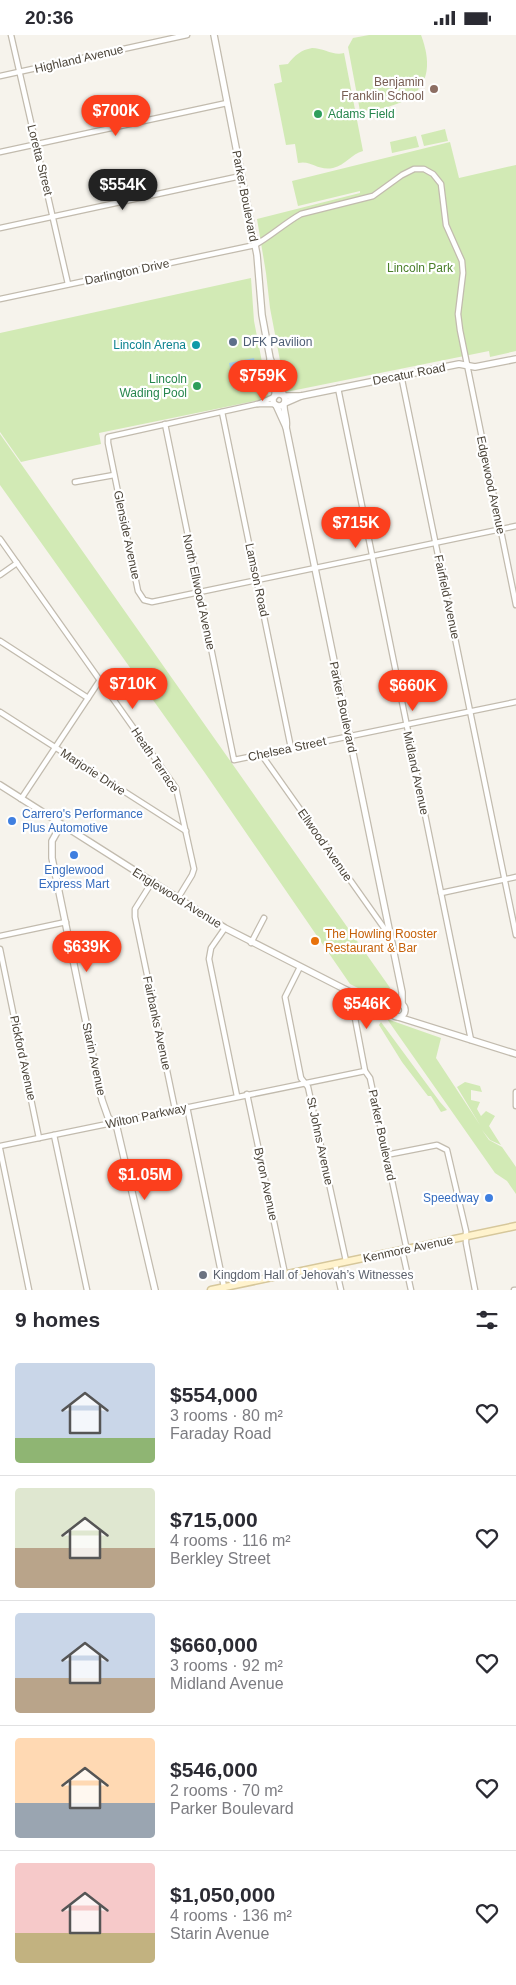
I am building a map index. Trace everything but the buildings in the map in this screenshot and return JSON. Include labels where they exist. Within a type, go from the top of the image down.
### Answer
[{"type":"main road","name":"Kenmore Avenue","points":[[211,1290],[224,1287],[233,1288],[285,1274],[516,1226]]},
{"type":"street","name":"Loretta Street","points":[[11,35],[68,284]]},
{"type":"street","name":"Highland Avenue","points":[[0,76],[187,35]]},
{"type":"street","name":"Parker Boulevard","points":[[214,35],[255,245],[262,315],[270,358],[284,395],[286,427]]},
{"type":"street","points":[[0,152],[227,103]]},
{"type":"street","name":"Edgewood Avenue","points":[[255,245],[301,214],[373,196],[402,175],[414,169],[424,169],[433,174],[441,184],[446,225],[462,261],[463,273],[458,314],[516,605]]},
{"type":"street","points":[[0,228],[241,175]]},
{"type":"street","name":"Darlington Drive","points":[[0,299],[255,245]]},
{"type":"street","name":"Parker Boulevard","points":[[270,358],[275,400],[286,427],[404,1006]]},
{"type":"street","name":"Decatur Road","points":[[285,403],[302,396],[401,375],[459,364],[475,367],[516,359]]},
{"type":"street","name":"Fairfield Avenue","points":[[401,375],[516,935]]},
{"type":"street","name":"Midland Avenue","points":[[338,388],[472,1040]]},
{"type":"street","points":[[275,400],[278,394],[284,395]]},
{"type":"street","name":"Decatur Road","points":[[284,395],[302,396]]},
{"type":"street","points":[[275,400],[281,406],[285,403]]},
{"type":"street","points":[[165,424],[275,400]]},
{"type":"street","name":"Lamson Road","points":[[222,412],[291,748]]},
{"type":"street","name":"Glenside Avenue","points":[[165,424],[108,437],[114,475],[138,591],[141,597],[152,602],[199,592]]},
{"type":"street","name":"North Ellwood Avenue","points":[[165,424],[234,760]]},
{"type":"street","points":[[76,483],[114,475]]},
{"type":"street","points":[[199,592],[516,526]]},
{"type":"street","name":"Heath Terrace","points":[[0,539],[176,788],[194,872],[178,898]]},
{"type":"street","points":[[0,575],[17,563]]},
{"type":"street","points":[[0,641],[88,698]]},
{"type":"street","points":[[21,799],[100,680]]},
{"type":"street","name":"Chelsea Street","points":[[234,760],[516,702]]},
{"type":"street","name":"Marjorie Drive","points":[[0,712],[186,831]]},
{"type":"street","name":"Ellwood Avenue","points":[[261,754],[390,936]]},
{"type":"street","name":"Englewood Avenue","points":[[0,785],[251,943],[362,998],[393,1004],[398,1002],[404,1006]]},
{"type":"street","name":"Starin Avenue","points":[[61,825],[52,841],[52,849],[66,922],[102,1100],[108,1117],[117,1128],[155,1290]]},
{"type":"street","points":[[441,893],[516,877]]},
{"type":"street","name":"Fairbanks Avenue","points":[[152,882],[135,909],[135,917],[175,1109]]},
{"type":"street","points":[[251,943],[264,918]]},
{"type":"street","points":[[0,936],[66,922]]},
{"type":"street","points":[[225,928],[211,948],[209,959],[237,1096]]},
{"type":"street","name":"Pickford Avenue","points":[[0,949],[39,1138]]},
{"type":"street","name":"St Johns Avenue","points":[[300,967],[285,997],[301,1078],[308,1087],[346,1261]]},
{"type":"street","points":[[391,1012],[393,1004],[398,998],[400,988]]},
{"type":"street","name":"Parker Boulevard","points":[[350,992],[365,1071],[370,1078],[406,1245],[403,1254],[410,1290]]},
{"type":"street","name":"Englewood Avenue","points":[[362,998],[367,1003],[391,1012],[394,1016],[416,1021],[516,1055]]},
{"type":"street","points":[[398,1017],[403,1015],[404,1006]]},
{"type":"street","points":[[404,1006],[416,1021]]},
{"type":"street","points":[[247,1095],[365,1071]]},
{"type":"street","points":[[516,1092],[516,1106]]},
{"type":"street","name":"Wilton Parkway","points":[[39,1138],[247,1095]]},
{"type":"street","name":"Byron Avenue","points":[[247,1095],[285,1274]]},
{"type":"street","points":[[187,1107],[224,1287]]},
{"type":"street","points":[[54,1135],[87,1290]]},
{"type":"street","points":[[29,1290],[0,1148],[39,1138]]},
{"type":"street","points":[[386,1155],[437,1145],[445,1148],[449,1154],[476,1290]]},
{"type":"street","points":[[335,1264],[341,1290]]},
{"type":"green space","points":[[369,35],[421,35],[426,53],[427,69],[423,82],[416,92],[406,100],[378,109],[360,111],[348,47],[353,38]]},
{"type":"green space","name":"Adams Field","points":[[312,48],[340,54],[344,53],[363,151],[341,165],[327,169],[303,162],[298,163],[295,144],[286,145],[274,84],[282,82],[279,65],[288,64],[298,53]]},
{"type":"green space","points":[[445,129],[448,141],[424,146],[421,135]]},
{"type":"green space","points":[[416,136],[419,147],[392,153],[390,142]]},
{"type":"green space","name":"Lincoln Park","points":[[450,142],[459,178],[516,165],[516,351],[490,357],[489,351],[286,392],[270,308],[257,219],[360,193],[360,191],[298,206],[292,181]]},
{"type":"green space","points":[[251,278],[254,321],[269,398],[99,433],[101,444],[21,462],[0,432],[0,333]]},
{"type":"green space","points":[[0,434],[393,992],[384,1001],[350,984],[205,773],[0,485]]},
{"type":"green space","points":[[387,1019],[441,1038],[436,1058],[480,1125],[457,1087],[465,1082],[480,1086],[482,1092],[471,1090],[471,1100],[480,1102],[477,1109],[481,1116],[486,1111],[495,1116],[489,1126],[501,1145],[490,1140],[482,1130],[489,1140],[502,1147],[516,1167],[516,1194],[507,1181],[495,1173]]},
{"type":"green space","points":[[381,1022],[447,1110],[441,1112],[431,1096],[428,1096],[402,1062],[379,1025]]},
{"type":"water","points":[[254,358],[258,375],[247,377],[246,370],[231,373],[229,363]]},
{"type":"place","name":"Benjamin Franklin School","points":[[434,89]]},
{"type":"place","name":"Adams Field","points":[[318,114]]},
{"type":"place","name":"DFK Pavilion","points":[[233,342]]},
{"type":"place","name":"Lincoln Arena","points":[[196,345]]},
{"type":"place","name":"Lincoln Wading Pool","points":[[197,386]]},
{"type":"place","name":"Carrero's Performance Plus Automotive","points":[[12,821]]},
{"type":"place","name":"Englewood Express Mart","points":[[74,855]]},
{"type":"place","name":"The Howling Rooster Restaurant & Bar","points":[[315,941]]},
{"type":"place","name":"Speedway","points":[[489,1198]]},
{"type":"place","name":"Kingdom Hall of Jehovah’s Witnesses","points":[[203,1275]]}]
